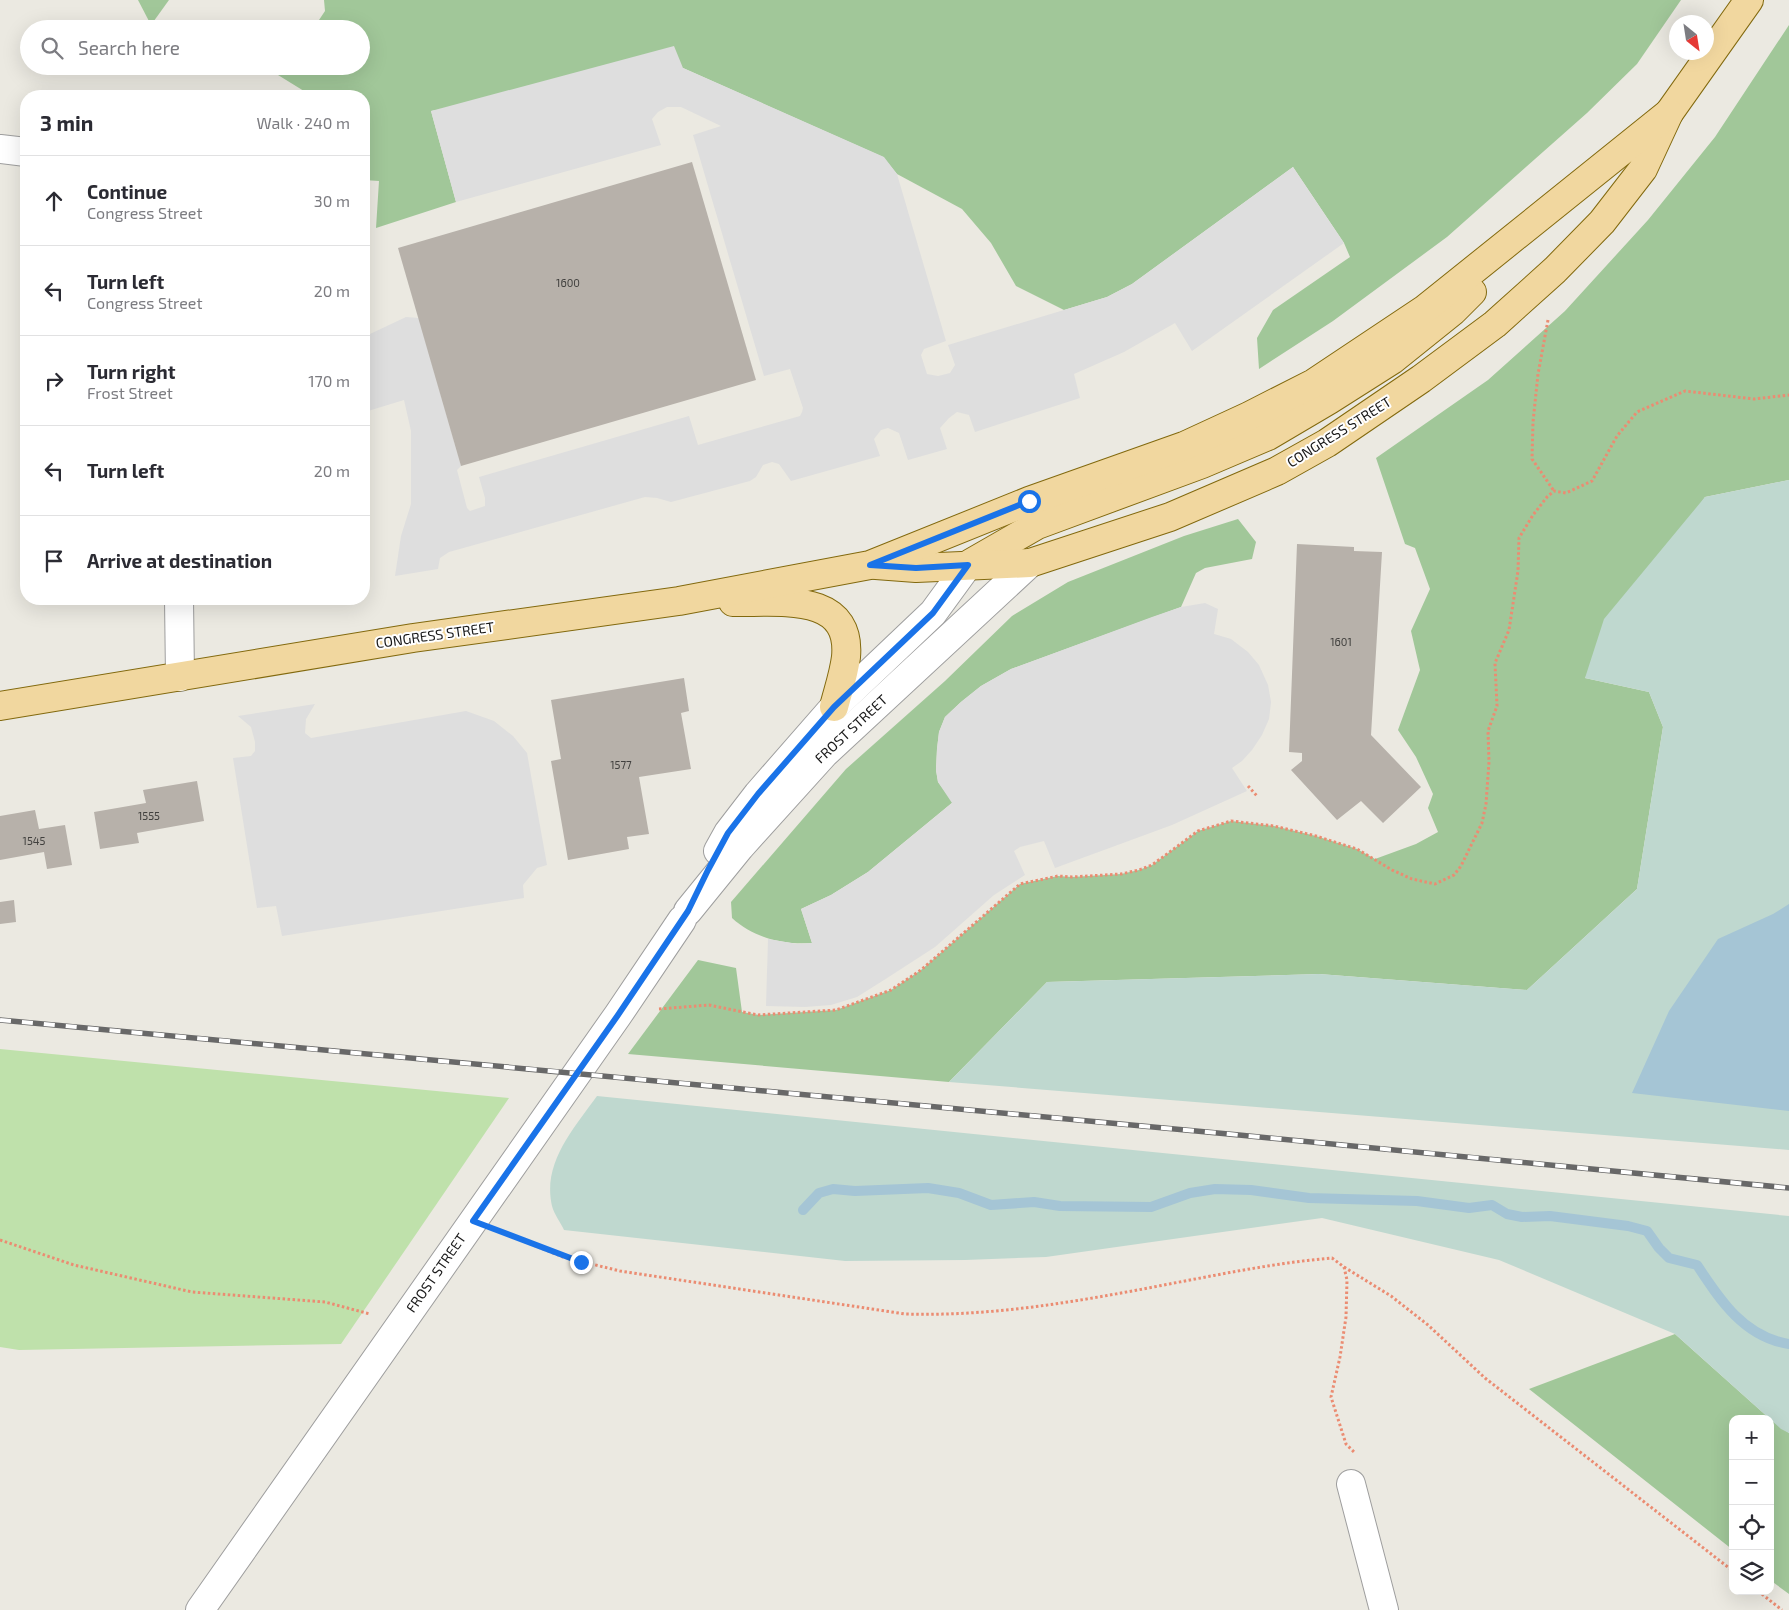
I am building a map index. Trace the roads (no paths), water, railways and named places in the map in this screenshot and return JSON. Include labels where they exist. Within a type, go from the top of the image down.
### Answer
[{"type":"main road","name":"CONGRESS STREET","points":[[870,565],[916,568],[1030,563],[1170,516],[1277,471],[1327,443],[1421,379],[1513,310],[1602,222],[1643,168],[1669,113],[1749,0]]},
{"type":"main road","name":"CONGRESS STREET","points":[[0,706],[413,638],[679,601],[870,565],[1029,501],[1184,446],[1314,383],[1425,309],[1669,113]]},
{"type":"main road","points":[[968,565],[1036,525],[1202,464],[1268,436],[1329,400],[1392,360],[1454,311],[1566,197]]},
{"type":"main road","points":[[679,601],[803,603],[822,608],[840,623],[844,634],[846,657],[834,707]]},
{"type":"street","points":[[0,149],[20,151]]},
{"type":"street","name":"FROST STREET","points":[[200,1610],[622,1009],[685,915],[746,840],[824,754],[1030,563]]},
{"type":"street","name":"FROST STREET","points":[[685,915],[728,833],[758,794],[834,707],[933,613],[968,565]]},
{"type":"street","points":[[179,605],[180,677]]},
{"type":"street","points":[[1351,1484],[1384,1610]]},
{"type":"waterway","points":[[803,1210],[819,1193],[833,1189],[855,1191],[928,1188],[959,1193],[991,1205],[1034,1202],[1060,1206],[1151,1207],[1190,1193],[1215,1189],[1251,1190],[1309,1198],[1417,1201],[1469,1208],[1492,1205],[1507,1214],[1522,1217],[1550,1216],[1628,1226],[1647,1231],[1669,1258],[1697,1265],[1724,1304],[1746,1325],[1759,1334],[1789,1344]]},
{"type":"railway","points":[[0,1020],[1789,1188]]}]
